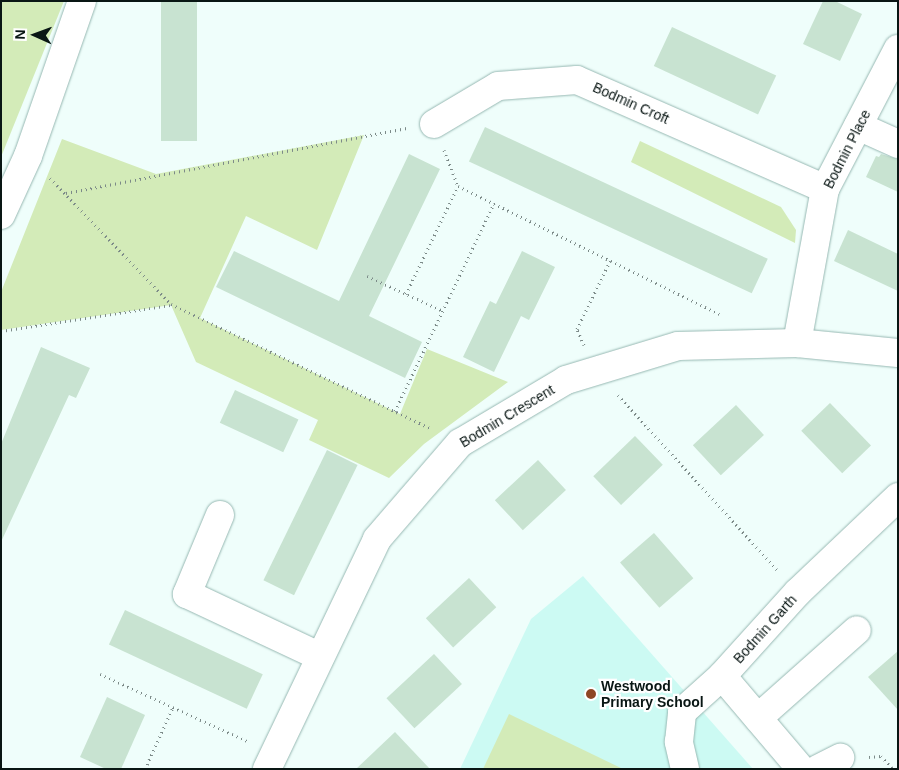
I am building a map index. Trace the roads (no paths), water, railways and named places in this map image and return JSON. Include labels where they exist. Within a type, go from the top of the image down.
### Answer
[{"type":"street","points":[[1,215],[28,156],[82,1]]},
{"type":"street","name":"Bodmin Place","points":[[797,343],[825,189],[898,49]]},
{"type":"street","name":"Bodmin Croft","points":[[434,124],[498,86],[577,80],[825,189]]},
{"type":"street","points":[[858,126],[898,144]]},
{"type":"street","name":"Bodmin Crescent","points":[[271,761],[319,656],[377,539],[460,443],[566,380],[678,346],[797,343],[898,353]]},
{"type":"street","name":"Bodmin Garth","points":[[685,769],[679,742],[682,712],[722,676],[798,592],[898,497]]},
{"type":"street","points":[[220,515],[187,594],[319,656]]},
{"type":"street","points":[[758,718],[857,630]]},
{"type":"street","points":[[722,676],[802,769]]},
{"type":"place","name":"Westwood Primary School","points":[[591,694]]}]
